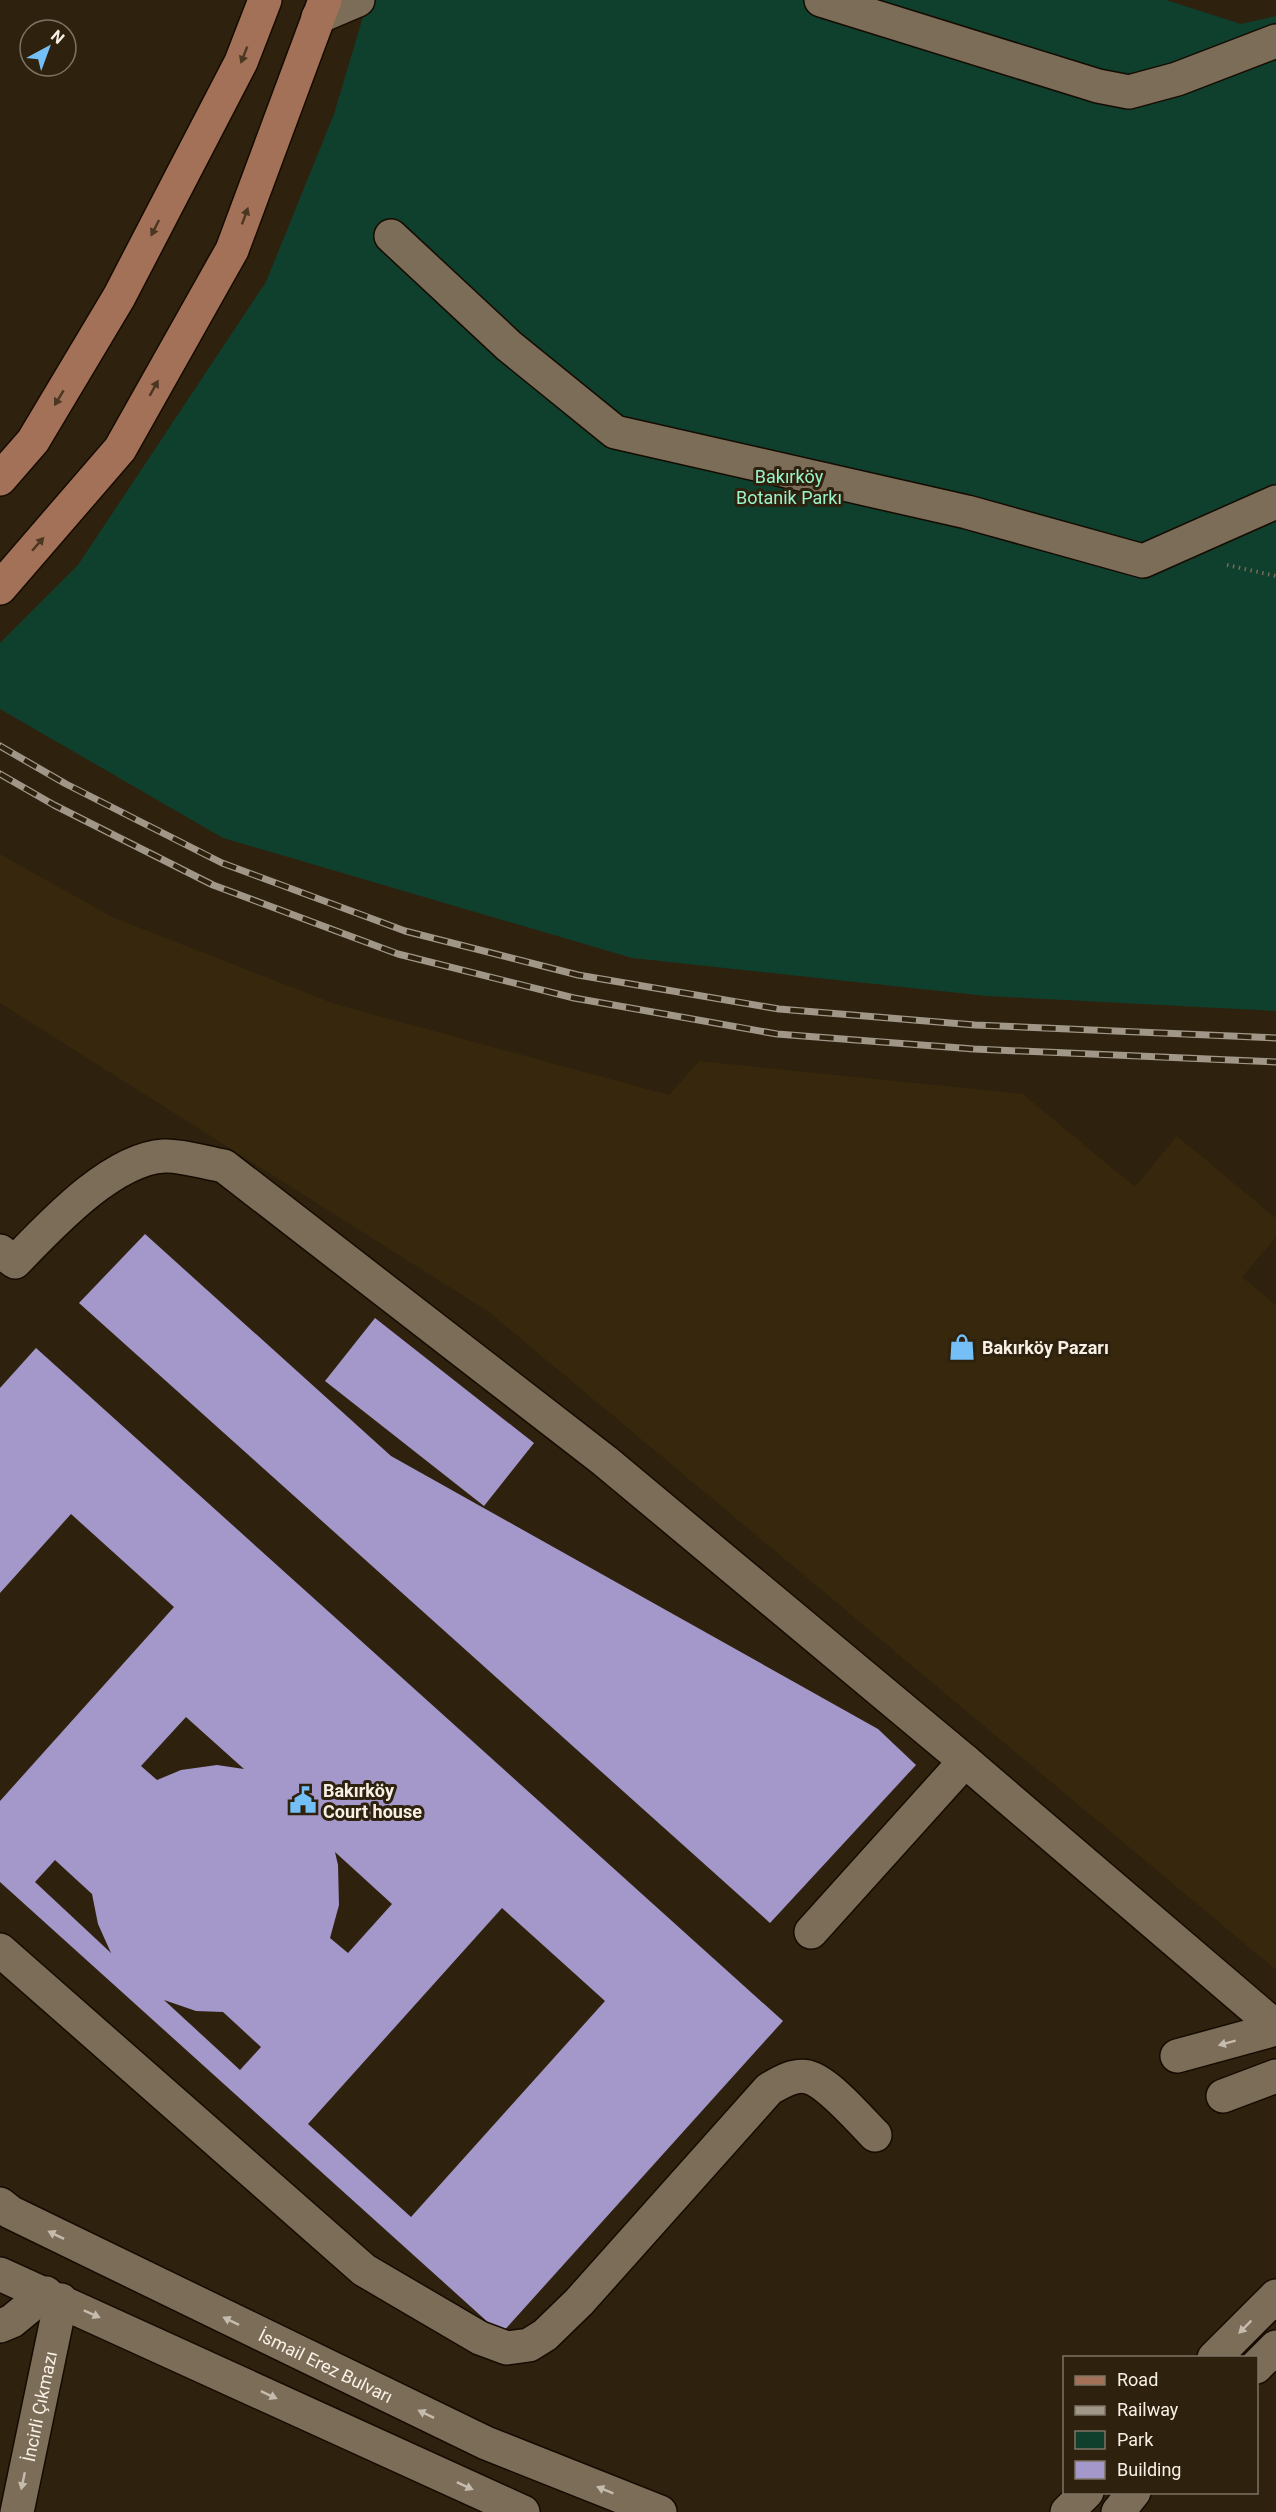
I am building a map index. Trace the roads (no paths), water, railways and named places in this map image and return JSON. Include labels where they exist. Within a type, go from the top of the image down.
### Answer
[{"type":"main road","points":[[0,479],[33,441],[119,297],[241,62],[265,0]]},
{"type":"main road","points":[[0,588],[120,449],[232,250],[321,8]]},
{"type":"street","points":[[321,8],[358,0]]},
{"type":"street","points":[[820,0],[1098,86],[1129,92],[1177,79],[1276,41]]},
{"type":"street","points":[[390,236],[509,346],[615,432],[967,512],[1143,561],[1276,502]]},
{"type":"street","points":[[5,1265],[68,1207],[127,1166],[164,1156],[224,1166],[605,1461],[965,1761],[1276,2028]]},
{"type":"street","points":[[811,1932],[965,1761]]},
{"type":"street","points":[[0,1950],[364,2270],[480,2338],[507,2348],[530,2345],[545,2335],[579,2302],[770,2089],[788,2078],[809,2077],[832,2092],[875,2135]]},
{"type":"street","points":[[1177,2056],[1276,2028]]},
{"type":"street","points":[[1223,2096],[1276,2076]]},
{"type":"street","name":"İsmail Erez Bulvarı","points":[[0,2204],[10,2212],[156,2284],[486,2443],[660,2512]]},
{"type":"street","points":[[0,2274],[523,2512]]},
{"type":"street","points":[[1216,2356],[1276,2296]]},
{"type":"street","points":[[0,2326],[53,2297]]},
{"type":"street","name":"İncirli Çıkmazı","points":[[17,2512],[53,2297]]},
{"type":"street","points":[[1258,2366],[1276,2347]]},
{"type":"street","points":[[1067,2512],[1086,2494]]},
{"type":"street","points":[[1080,2512],[1091,2494]]},
{"type":"street","points":[[1118,2512],[1133,2494]]},
{"type":"railway","points":[[0,746],[66,784],[222,863],[405,931],[578,975],[779,1009],[975,1025],[1276,1038]]},
{"type":"railway","points":[[0,774],[54,805],[213,885],[398,954],[574,998],[777,1034],[974,1049],[1276,1062]]},
{"type":"place","name":"Bakırköy Pazarı","points":[[962,1347]]},
{"type":"place","name":"Bakırköy Court house","points":[[303,1800]]},
{"type":"park label","name":"Bakırköy Botanik Parkı","points":[[789,486]]}]
